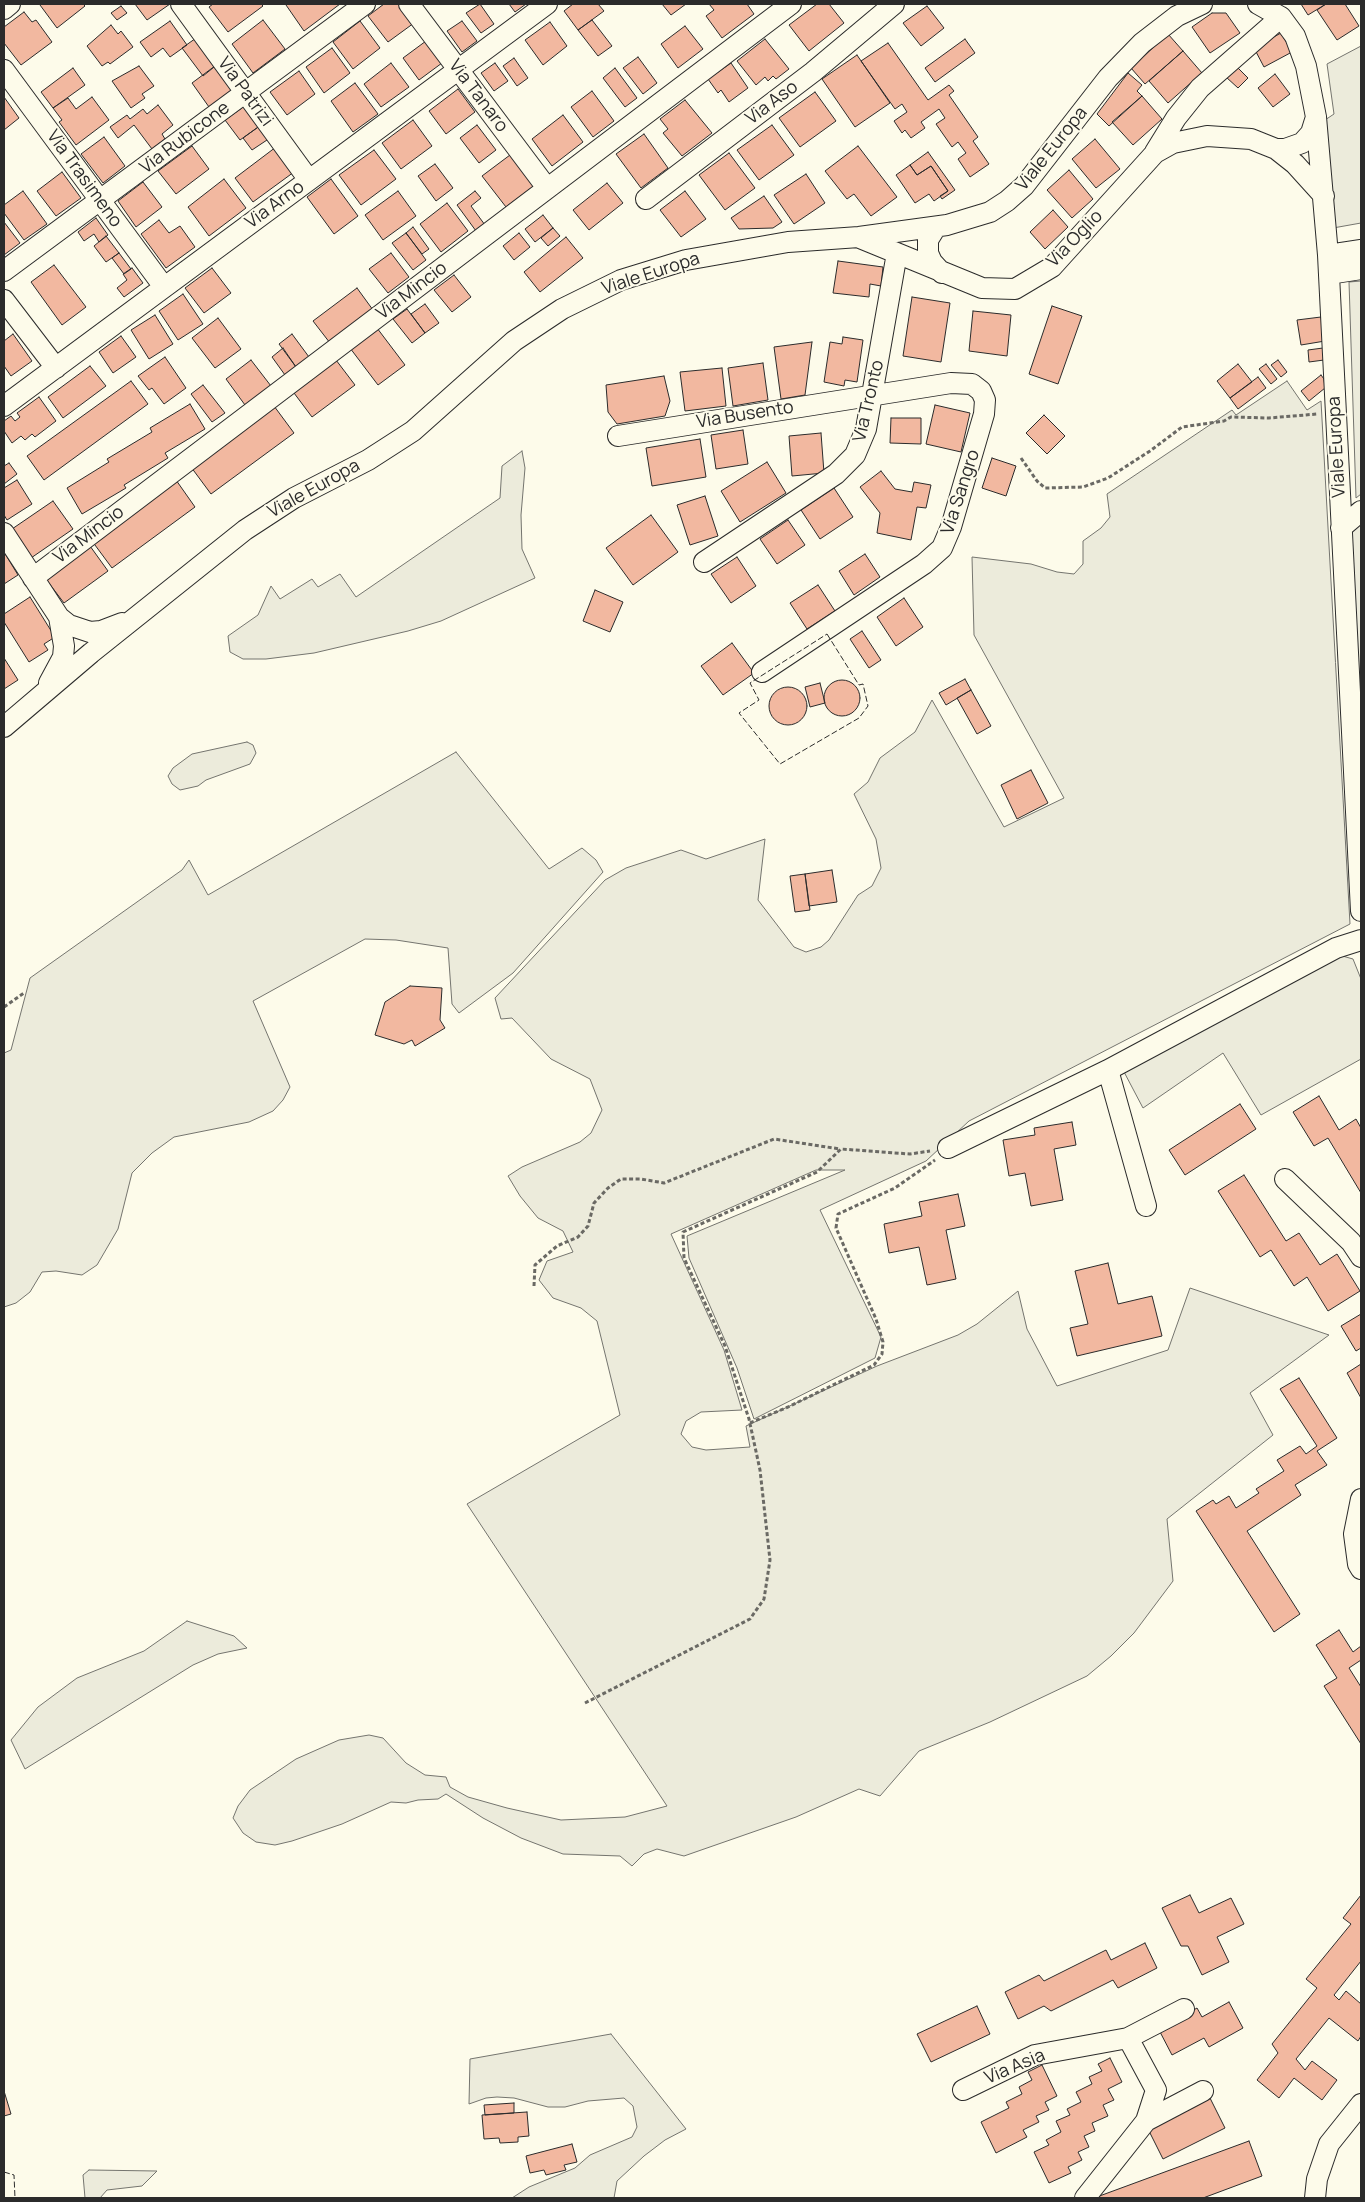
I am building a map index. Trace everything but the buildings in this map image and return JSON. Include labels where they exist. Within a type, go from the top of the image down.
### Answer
[{"type":"street","points":[[4,8],[10,4]]},
{"type":"street","name":"Via Patrizi","points":[[181,4],[309,180]]},
{"type":"street","name":"Via Rubicone","points":[[4,271],[365,4]]},
{"type":"street","name":"Via Tanaro","points":[[409,4],[547,188]]},
{"type":"street","name":"Via Arno","points":[[4,406],[547,4]]},
{"type":"street","name":"Via Mincio","points":[[33,578],[790,4]]},
{"type":"street","name":"Via Aso","points":[[646,199],[813,72],[894,4]]},
{"type":"street","name":"Viale Europa","points":[[4,727],[212,555],[267,514],[311,488],[373,456],[413,431],[522,335],[586,296],[643,273],[712,255],[788,242],[858,237],[936,227],[978,216],[1007,201],[1028,181],[1108,78],[1128,56],[1166,23],[1202,4]]},
{"type":"street","name":"Viale Europa","points":[[1258,4],[1281,17],[1295,36],[1303,54],[1316,117],[1329,265],[1361,911]]},
{"type":"street","points":[[1155,153],[1176,118],[1200,88],[1281,17]]},
{"type":"street","name":"Via Trasimeno","points":[[4,70],[164,287]]},
{"type":"street","points":[[1276,150],[1302,143],[1311,134],[1316,117]]},
{"type":"street","name":"Via Oglio","points":[[858,237],[982,288],[1015,289],[1052,266],[1155,153],[1173,142],[1221,135],[1251,139],[1276,150],[1295,164],[1324,196]]},
{"type":"street","points":[[936,227],[928,240],[928,252],[932,262],[942,273]]},
{"type":"street","points":[[1329,265],[1361,250]]},
{"type":"street","name":"Via Tronto","points":[[704,562],[847,465],[855,455],[864,435],[897,253]]},
{"type":"street","points":[[1329,265],[1361,269]]},
{"type":"street","points":[[4,300],[56,368]]},
{"type":"street","name":"Via Sangro","points":[[762,672],[930,559],[942,548],[949,533],[984,414],[986,405],[981,391],[972,384],[958,382],[872,394]]},
{"type":"street","name":"Via Busento","points":[[618,436],[872,394]]},
{"type":"street","points":[[1341,528],[1361,511]]},
{"type":"street","points":[[4,533],[59,617],[69,625],[90,632],[101,631],[138,616]]},
{"type":"street","points":[[39,698],[58,669],[63,657],[64,646],[59,617]]},
{"type":"street","points":[[948,1148],[1108,1070],[1336,948],[1361,940]]},
{"type":"street","points":[[1108,1070],[1146,1206]]},
{"type":"street","points":[[1285,1179],[1351,1242],[1361,1257]]},
{"type":"street","points":[[1361,1499],[1354,1534],[1358,1564],[1361,1569]]},
{"type":"street","name":"Via Asia","points":[[962,2090],[1035,2055],[1128,2038],[1184,2009]]},
{"type":"street","points":[[1085,2198],[1146,2120],[1156,2090],[1128,2038]]},
{"type":"street","points":[[1146,2120],[1203,2091]]},
{"type":"street","points":[[1315,2198],[1317,2179],[1329,2144],[1361,2104]]},
{"type":"path","points":[[1021,458],[1037,482],[1045,488],[1083,487],[1108,478],[1150,451],[1182,427],[1224,421],[1231,417],[1269,418],[1336,413]]},
{"type":"path","points":[[4,1007],[24,994]]},
{"type":"path","points":[[534,1286],[535,1265],[557,1246],[578,1237],[588,1226],[594,1203],[608,1188],[621,1179],[641,1179],[664,1183],[774,1139],[841,1149],[910,1154],[948,1148]]},
{"type":"path","points":[[750,1423],[788,1407],[874,1365],[882,1354],[882,1342],[876,1319],[836,1228],[838,1214],[895,1188],[937,1159],[948,1148]]},
{"type":"path","points":[[585,1703],[750,1619],[764,1599],[770,1560],[760,1470],[750,1423],[725,1346],[684,1258],[683,1232],[817,1172],[841,1149]]},
{"type":"shaded area","points":[[1361,46],[1361,223],[1333,228],[1322,122],[1334,114],[1327,64]]},
{"type":"shaded area","points":[[1361,281],[1361,494],[1356,498],[1349,282]]},
{"type":"shaded area","points":[[1287,381],[1307,410],[1321,401],[1350,924],[969,1121],[926,1161],[820,1210],[881,1337],[875,1358],[754,1419],[737,1368],[689,1258],[687,1236],[845,1170],[816,1170],[671,1234],[724,1350],[742,1410],[701,1412],[686,1421],[681,1434],[692,1447],[706,1450],[750,1447],[746,1426],[877,1366],[958,1335],[977,1324],[1018,1291],[1027,1329],[1057,1386],[1168,1350],[1190,1288],[1329,1335],[1250,1393],[1273,1435],[1167,1519],[1173,1581],[1134,1633],[1087,1676],[990,1722],[919,1751],[880,1796],[859,1789],[796,1817],[684,1856],[657,1849],[644,1854],[632,1866],[620,1856],[563,1854],[521,1838],[483,1818],[446,1794],[438,1799],[406,1803],[391,1802],[342,1824],[275,1845],[256,1842],[243,1833],[233,1818],[238,1806],[250,1790],[296,1759],[339,1740],[369,1735],[383,1738],[406,1763],[425,1775],[446,1777],[450,1787],[468,1797],[507,1808],[561,1820],[625,1817],[667,1806],[467,1504],[620,1415],[597,1321],[581,1308],[553,1298],[539,1280],[547,1261],[573,1252],[563,1231],[538,1218],[520,1196],[508,1176],[522,1167],[580,1142],[591,1133],[602,1110],[590,1079],[551,1059],[512,1018],[501,1019],[495,998],[605,880],[626,868],[681,850],[706,859],[765,839],[758,900],[794,947],[806,952],[821,947],[829,940],[858,895],[872,886],[881,868],[876,839],[854,794],[868,782],[880,758],[915,732],[932,700],[1004,827],[1064,798],[974,635],[972,557],[1031,564],[1057,572],[1074,574],[1083,564],[1083,541],[1101,528],[1110,517],[1107,494],[1232,410],[1236,415]]},
{"type":"shaded area","points":[[522,451],[525,468],[521,515],[522,549],[535,578],[441,621],[408,631],[314,653],[266,659],[243,659],[230,652],[228,636],[258,615],[271,586],[280,599],[312,579],[318,587],[340,574],[356,597],[500,498],[502,466]]},
{"type":"shaded area","points":[[1361,518],[1361,732],[1351,526]]},
{"type":"shaded area","points":[[247,742],[253,745],[256,753],[250,764],[206,780],[198,786],[180,790],[172,784],[168,776],[173,768],[192,754]]},
{"type":"shaded area","points":[[456,752],[549,869],[582,848],[596,860],[603,872],[513,973],[459,1013],[452,1004],[448,948],[396,940],[365,939],[253,1001],[290,1087],[283,1100],[273,1111],[249,1122],[174,1137],[152,1153],[132,1173],[118,1229],[97,1265],[82,1275],[56,1271],[42,1272],[30,1292],[16,1303],[4,1307],[4,1053],[11,1050],[30,978],[182,870],[189,860],[208,895]]},
{"type":"shaded area","points":[[1339,955],[1353,959],[1361,979],[1361,1059],[1261,1115],[1223,1053],[1143,1108],[1123,1070]]},
{"type":"shaded area","points":[[187,1621],[234,1636],[247,1648],[218,1654],[193,1665],[25,1769],[11,1740],[38,1707],[77,1678],[144,1651]]},
{"type":"shaded area","points":[[611,2034],[686,2129],[665,2140],[617,2181],[614,2198],[512,2198],[529,2187],[575,2168],[590,2155],[632,2137],[637,2127],[633,2106],[624,2098],[588,2101],[565,2107],[548,2107],[514,2098],[497,2097],[486,2098],[469,2104],[470,2059]]},
{"type":"shaded area","points":[[89,2170],[157,2171],[142,2186],[107,2190],[100,2198],[85,2198],[83,2175]]},
{"type":"fence","points":[[827,634],[859,685],[863,684],[868,706],[859,718],[780,764],[739,713],[759,700],[750,683],[827,634]]},
{"type":"fence","points":[[4,2172],[14,2175],[15,2198]]}]
